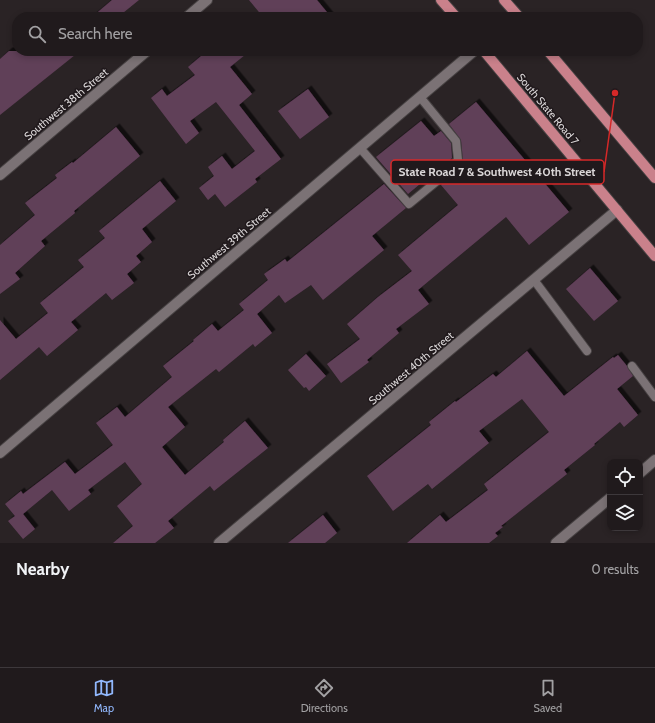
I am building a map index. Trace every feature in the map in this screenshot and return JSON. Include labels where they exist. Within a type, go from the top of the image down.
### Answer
[{"type":"main road","points":[[442,0],[452,12]]},
{"type":"main road","points":[[504,0],[515,12]]},
{"type":"main road","name":"South State Road 7","points":[[488,56],[655,256]]},
{"type":"main road","points":[[552,56],[655,178]]},
{"type":"street","points":[[193,12],[207,0]]},
{"type":"street","name":"Southwest 38th Street","points":[[0,174],[141,56]]},
{"type":"street","name":"Southwest 39th Street","points":[[0,453],[468,56]]},
{"type":"street","name":"Southwest 40th Street","points":[[219,543],[617,210]]},
{"type":"street","points":[[643,470],[655,460]]},
{"type":"street","points":[[556,543],[607,500]]},
{"type":"lane","points":[[360,148],[409,204],[458,160],[456,141],[420,97]]},
{"type":"lane","points":[[534,280],[587,351]]},
{"type":"lane","points":[[632,366],[655,397]]},
{"type":"building","points":[[112,0],[139,0],[124,12],[98,12]]},
{"type":"building","points":[[249,0],[317,0],[327,12],[259,12]]},
{"type":"building","points":[[9,51],[12,51],[12,56],[74,56],[0,115],[0,59]]},
{"type":"building","points":[[201,56],[244,56],[230,67],[252,94],[239,105],[281,159],[255,179],[257,182],[225,207],[215,194],[208,200],[199,188],[214,176],[208,167],[222,156],[232,169],[255,151],[216,102],[190,121],[199,133],[186,144],[151,98],[162,89],[167,96],[195,75],[188,67]]},
{"type":"building","points":[[308,89],[329,117],[300,139],[278,111]]},
{"type":"building","points":[[476,102],[569,212],[529,245],[506,217],[418,290],[429,304],[396,329],[399,333],[367,360],[369,362],[341,383],[327,364],[360,339],[347,324],[378,297],[412,271],[398,255],[458,205],[441,185],[463,161],[461,140],[449,124]]},
{"type":"building","points":[[421,121],[434,136],[441,131],[451,143],[452,158],[434,176],[432,174],[408,194],[376,157]]},
{"type":"building","points":[[116,127],[140,156],[74,211],[75,213],[41,241],[45,246],[15,273],[20,279],[0,294],[0,245],[35,215],[25,203],[57,178],[55,175],[72,162],[73,163]]},
{"type":"building","points":[[160,181],[176,201],[142,229],[152,242],[136,256],[141,262],[127,274],[134,283],[112,300],[106,293],[71,322],[78,330],[47,356],[39,347],[0,380],[0,320],[16,339],[48,313],[40,303],[84,267],[78,260],[105,238],[99,231]]},
{"type":"building","points":[[384,184],[406,208],[372,236],[384,250],[323,300],[311,285],[285,303],[279,295],[257,314],[272,333],[255,347],[253,344],[219,372],[216,369],[168,407],[185,427],[162,447],[185,475],[224,442],[223,440],[245,421],[268,448],[214,491],[210,486],[168,521],[174,528],[155,543],[113,543],[133,526],[117,506],[142,484],[125,462],[88,490],[91,494],[69,511],[52,490],[23,514],[35,529],[23,539],[8,521],[15,516],[5,504],[21,491],[23,494],[65,462],[75,474],[113,445],[96,423],[117,407],[125,417],[172,377],[163,366],[212,324],[218,331],[244,310],[239,304],[268,280],[264,274],[285,259],[287,262]]},
{"type":"building","points":[[590,268],[618,301],[594,321],[566,289]]},
{"type":"building","points":[[527,351],[564,396],[613,357],[614,358],[618,355],[633,376],[617,389],[638,415],[624,427],[620,422],[594,444],[595,445],[564,470],[567,474],[501,526],[503,527],[495,533],[498,536],[489,543],[407,543],[440,515],[446,522],[488,490],[484,484],[549,432],[522,399],[479,431],[489,443],[432,489],[428,484],[393,511],[367,476],[431,425],[429,422],[455,401],[456,402],[493,374],[496,377]]},
{"type":"building","points":[[306,354],[326,376],[309,391],[306,387],[304,388],[288,370]]},
{"type":"building","points":[[323,515],[337,533],[325,543],[288,543]]},
{"type":"place","name":"State Road 7 & Southwest 40th Street","points":[[615,93]]}]
